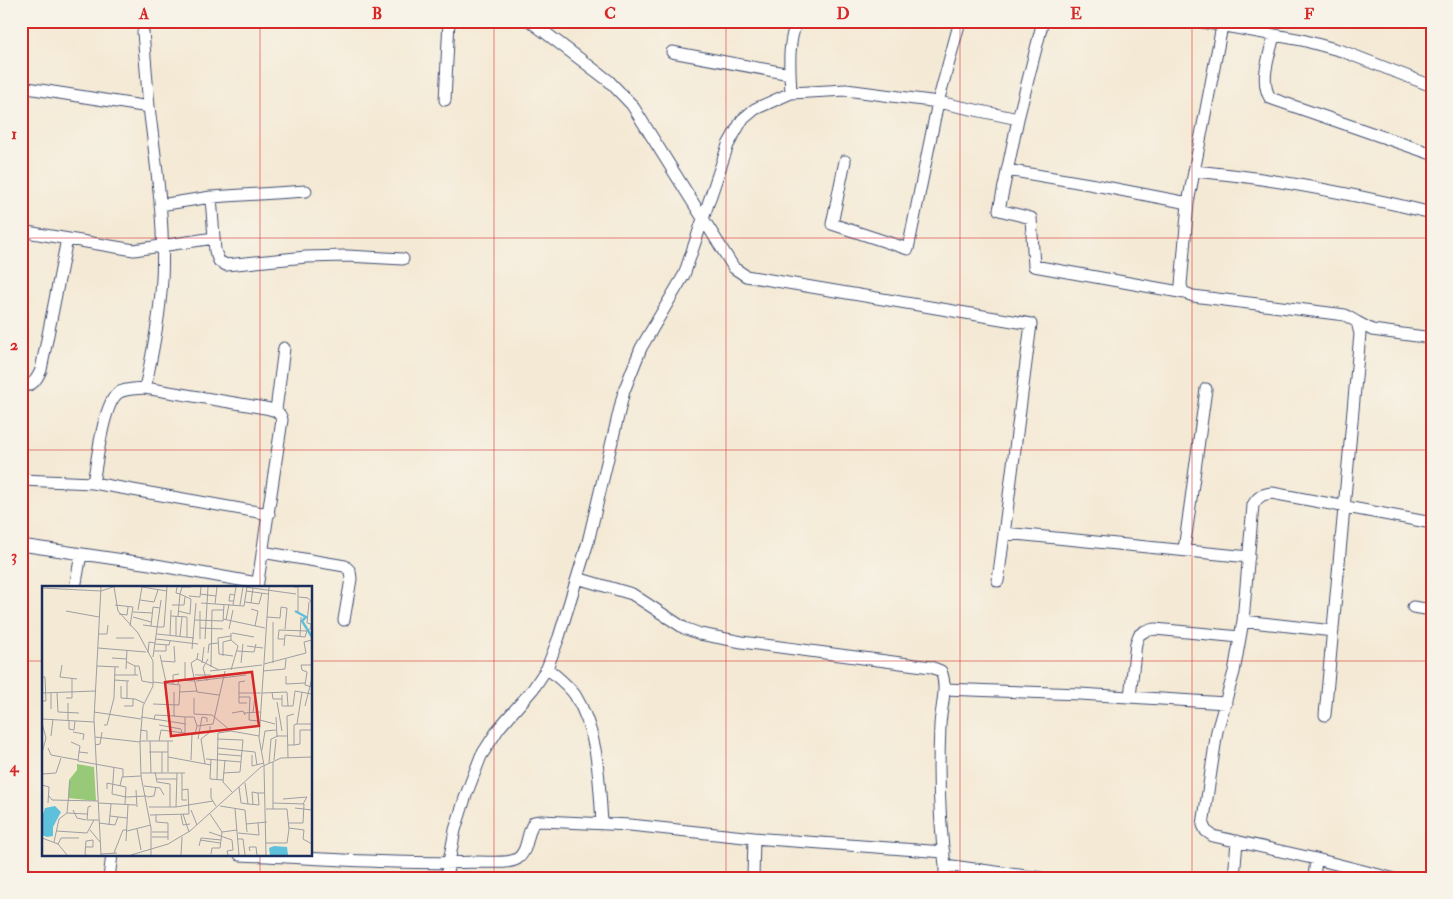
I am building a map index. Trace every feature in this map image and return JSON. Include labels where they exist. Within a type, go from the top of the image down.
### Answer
[{"type":"street","points":[[445,100],[449,21]]},
{"type":"street","points":[[530,21],[609,81],[632,105],[734,268],[746,276],[1031,324],[998,581]]},
{"type":"street","points":[[791,93],[790,51],[797,21]]},
{"type":"street","points":[[845,161],[832,224],[908,249],[938,102],[960,21]]},
{"type":"street","points":[[1043,21],[1018,119],[999,210],[1031,218],[1034,266],[1185,292],[1193,296],[1345,315],[1372,330],[1432,338]]},
{"type":"street","points":[[1197,21],[1302,40],[1342,51],[1432,86]]},
{"type":"street","points":[[1185,292],[1183,292],[1181,284],[1188,203],[1222,26]]},
{"type":"street","points":[[143,32],[160,205],[162,277],[160,308],[145,388]]},
{"type":"street","points":[[1274,35],[1265,80],[1266,91],[1270,98],[1432,154]]},
{"type":"street","points":[[672,52],[790,74]]},
{"type":"street","points":[[21,87],[149,107]]},
{"type":"street","points":[[446,878],[455,830],[466,794],[481,756],[499,728],[547,668],[559,638],[588,542],[624,391],[641,348],[684,275],[728,145],[742,120],[755,109],[791,93],[846,90],[938,102],[1018,119]]},
{"type":"street","points":[[1007,170],[1188,203]]},
{"type":"street","points":[[1194,171],[1247,176],[1369,198],[1432,213]]},
{"type":"street","points":[[160,205],[210,197],[306,190]]},
{"type":"street","points":[[210,197],[215,251],[218,261],[226,265],[306,257],[347,256],[403,259]]},
{"type":"street","points":[[21,231],[134,250],[214,238]]},
{"type":"street","points":[[21,387],[32,385],[38,378],[41,370],[67,239]]},
{"type":"street","points":[[1325,715],[1360,334],[1357,322]]},
{"type":"street","points":[[276,410],[284,348]]},
{"type":"street","points":[[21,546],[81,554],[257,585],[269,514],[282,420],[281,415],[276,410],[145,388],[129,389],[120,392],[109,405],[93,483]]},
{"type":"street","points":[[1184,550],[1206,389]]},
{"type":"street","points":[[21,480],[93,483],[269,514]]},
{"type":"street","points":[[1391,878],[1237,840],[1213,836],[1206,832],[1203,825],[1217,731],[1226,703],[1243,621],[1253,505],[1256,499],[1272,492],[1432,523]]},
{"type":"street","points":[[1004,533],[1250,557]]},
{"type":"street","points":[[262,552],[345,566],[350,571],[352,579],[344,620]]},
{"type":"street","points":[[75,586],[81,554]]},
{"type":"street","points":[[577,578],[632,594],[684,628],[700,634],[742,642],[931,667],[941,671],[944,679],[944,690],[940,724],[940,774],[946,865],[945,878]]},
{"type":"street","points":[[1413,607],[1432,610]]},
{"type":"street","points":[[1243,621],[1333,631]]},
{"type":"street","points":[[1130,697],[1136,643],[1139,635],[1145,631],[1156,629],[1240,637]]},
{"type":"street","points":[[547,668],[574,694],[587,720],[596,754],[602,823]]},
{"type":"street","points":[[944,690],[1080,694],[1226,703]]},
{"type":"street","points":[[266,856],[448,863],[515,860],[522,854],[529,829],[534,822],[541,821],[602,823],[754,838],[944,852]]},
{"type":"street","points":[[753,878],[754,838]]},
{"type":"street","points":[[1234,878],[1237,840]]},
{"type":"street","points":[[109,878],[112,856]]},
{"type":"street","points":[[1314,878],[1316,859]]},
{"type":"street","points":[[946,865],[1041,878]]}]
